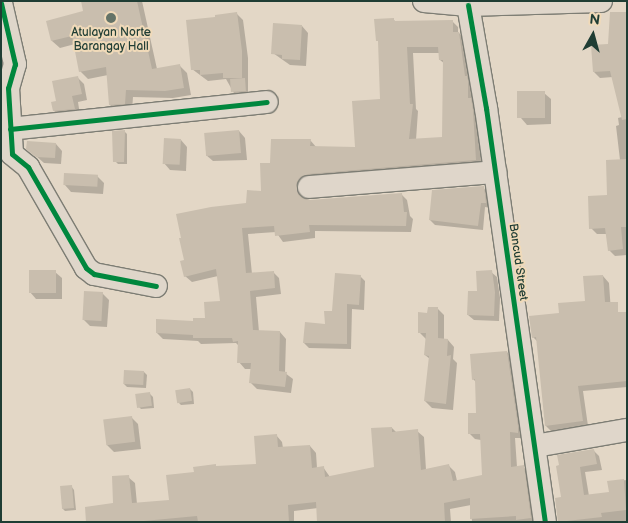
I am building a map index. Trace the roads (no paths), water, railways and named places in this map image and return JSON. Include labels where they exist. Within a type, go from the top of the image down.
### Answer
[{"type":"street","points":[[424,1],[468,5],[600,1]]},
{"type":"street","points":[[1,2],[15,64],[8,88],[12,154],[28,167],[86,268],[94,274],[156,286]]},
{"type":"street","name":"Bancud Street","points":[[468,5],[495,172],[546,522]]},
{"type":"street","points":[[10,129],[267,102]]},
{"type":"street","points":[[310,187],[495,172]]},
{"type":"street","points":[[535,446],[627,430]]},
{"type":"place","name":"Atulayan Norte Barangay Hall","points":[[111,18]]}]
